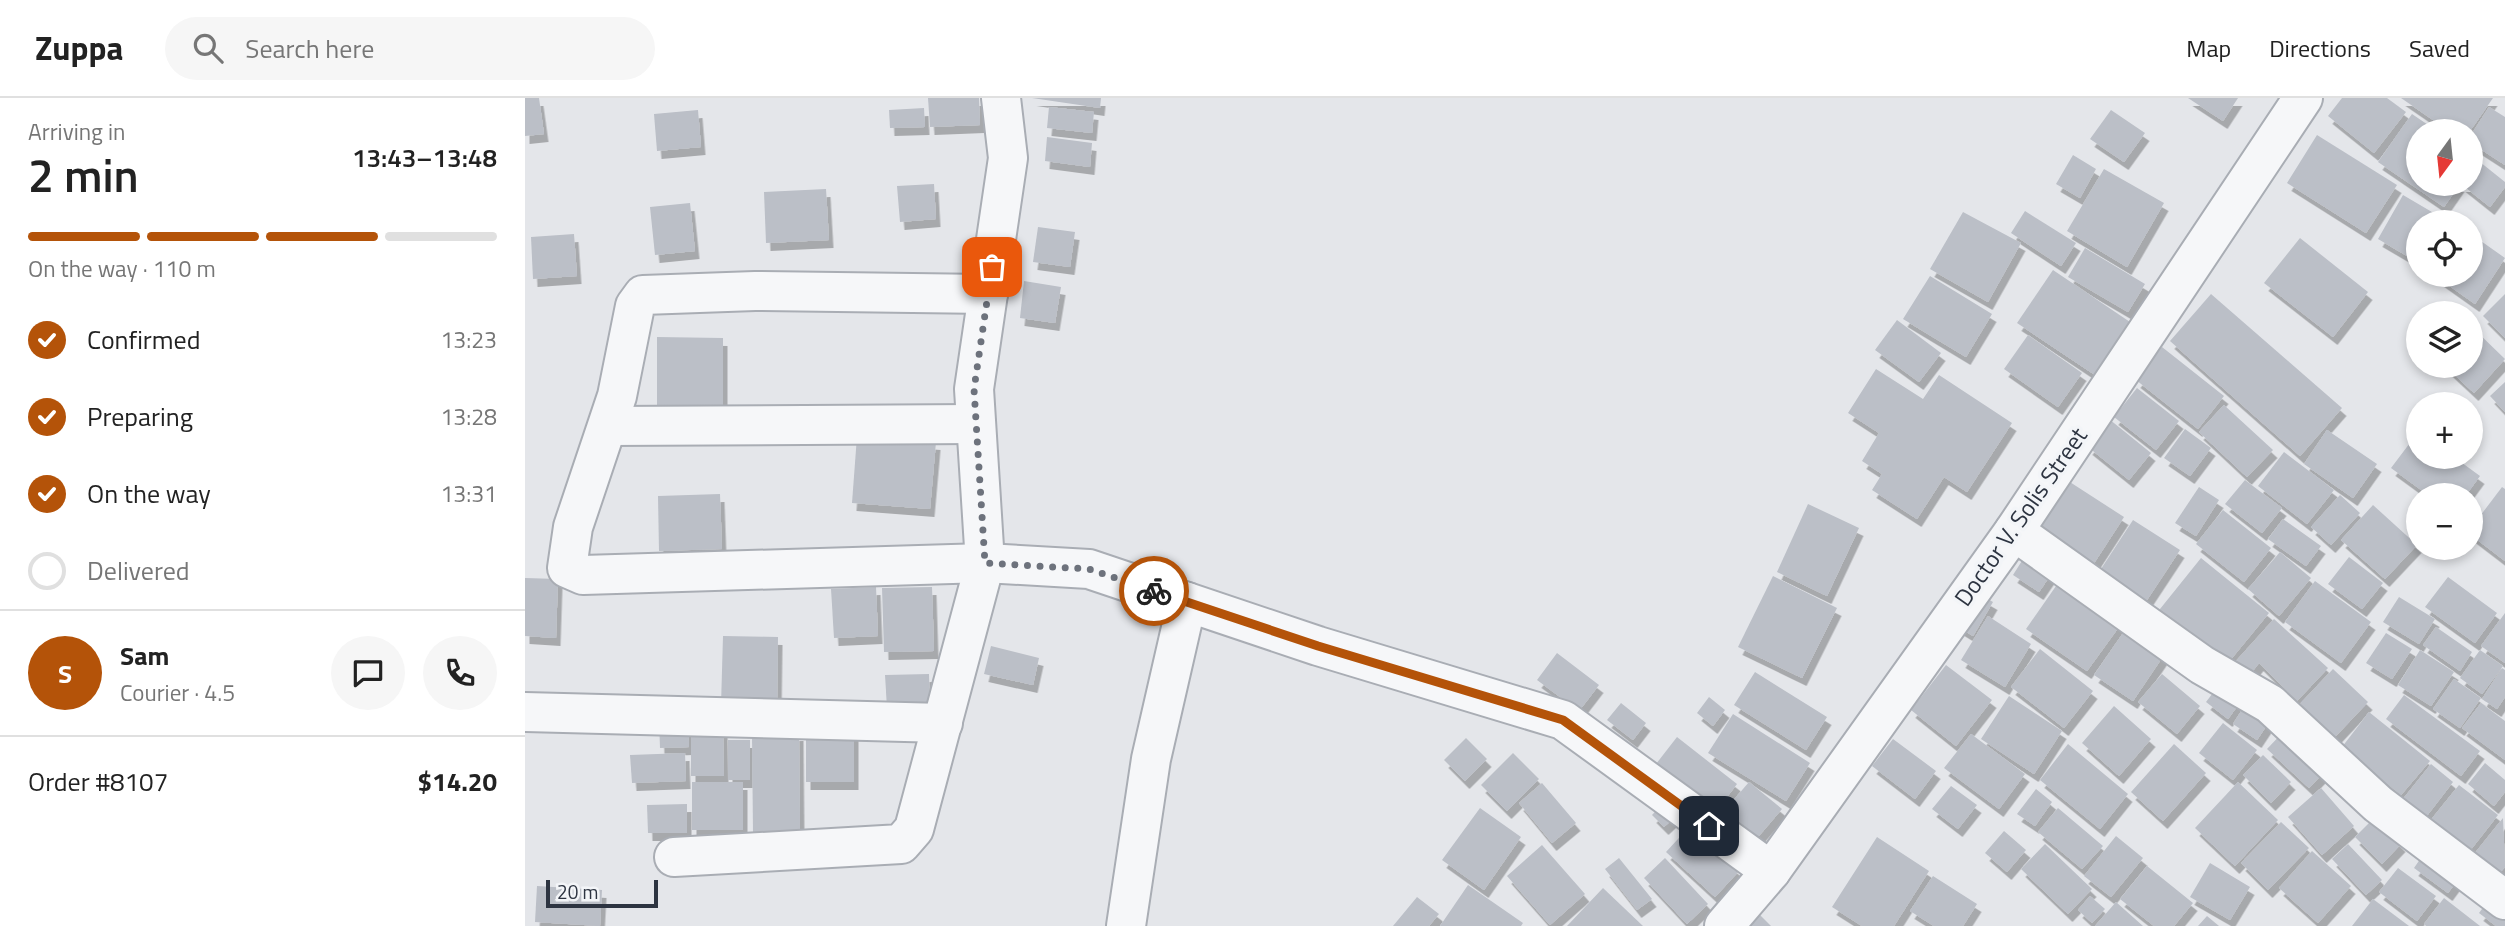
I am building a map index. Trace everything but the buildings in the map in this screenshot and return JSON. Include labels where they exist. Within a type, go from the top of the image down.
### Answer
[{"type":"street","points":[[674,857],[901,844],[914,829],[985,563],[974,389],[1008,158],[1001,98]]},
{"type":"street","name":"Doctor V. Solis Street","points":[[1724,926],[1771,871],[2014,531],[2303,98]]},
{"type":"street","points":[[988,294],[755,291],[643,295],[635,306],[608,426],[573,527],[567,568],[574,573],[592,575],[985,563],[1089,569],[1318,646],[1563,720],[1771,871]]},
{"type":"street","points":[[608,426],[976,424]]},
{"type":"street","points":[[2014,531],[2202,665],[2270,704],[2378,804],[2505,900]]},
{"type":"street","points":[[1126,926],[1151,758],[1187,602]]},
{"type":"street","points":[[525,712],[943,723]]},
{"type":"way so far","points":[[992,267],[974,389],[985,563],[1089,569],[1154,591]]},
{"type":"route","points":[[1154,591],[1318,646],[1563,720],[1709,826]]}]
